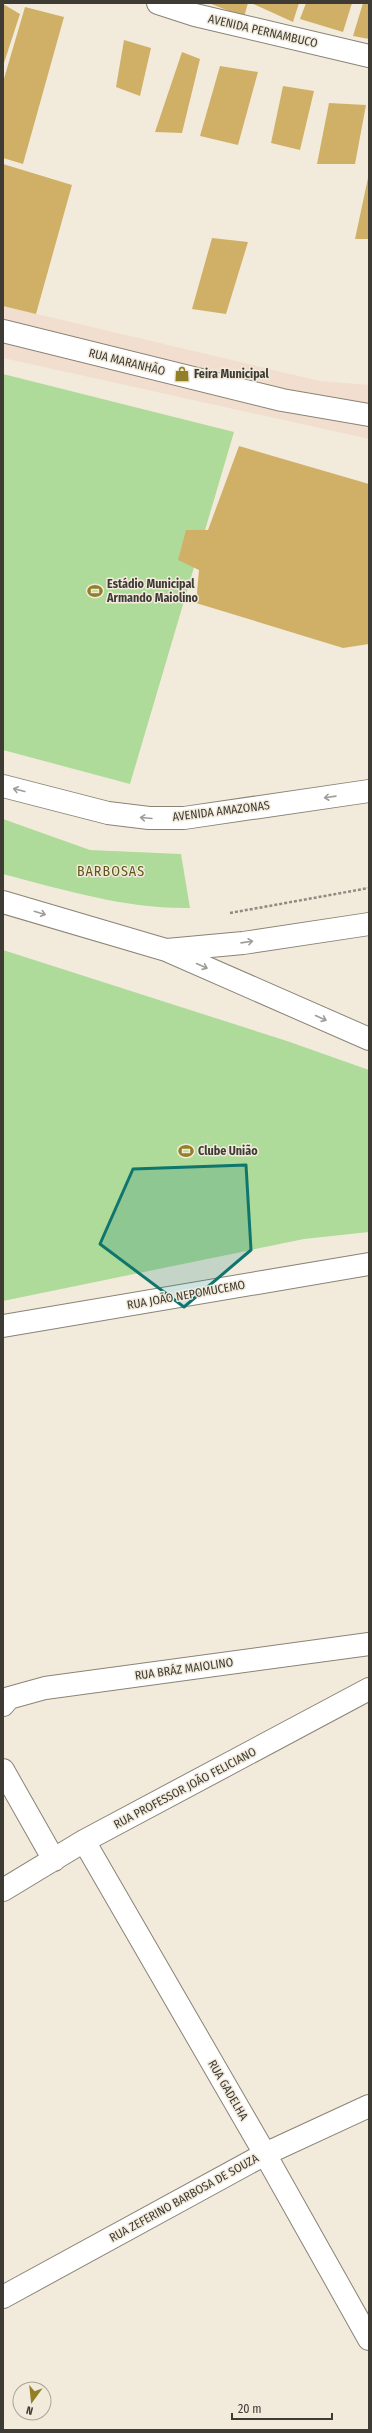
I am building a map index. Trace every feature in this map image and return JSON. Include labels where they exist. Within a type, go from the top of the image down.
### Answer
[{"type":"street","name":"AVENIDA PERNAMBUCO","points":[[158,3],[195,15],[369,56]]},
{"type":"street","name":"RUA MARANHÃO","points":[[3,332],[282,400],[369,415]]},
{"type":"street","name":"AVENIDA AMAZONAS","points":[[3,786],[108,813],[149,818],[184,818],[369,791]]},
{"type":"street","points":[[3,902],[166,950],[369,1039]]},
{"type":"street","points":[[166,950],[242,943],[369,924]]},
{"type":"street","name":"RUA JOÃO NEPOMUCEMO","points":[[3,1326],[369,1264]]},
{"type":"street","name":"RUA BRÁZ MAIOLINO","points":[[3,1705],[9,1698],[45,1688],[369,1644]]},
{"type":"street","name":"RUA PROFESSOR JOÃO FELICIANO","points":[[3,1890],[84,1842],[369,1689]]},
{"type":"street","points":[[3,1770],[54,1860]]},
{"type":"street","name":"RUA GADELHA","points":[[84,1842],[265,2154],[369,2339]]},
{"type":"street","name":"RUA ZEFERINO BARBOSA DE SOUZA","points":[[3,2297],[265,2154],[369,2106]]},
{"type":"path","points":[[224,914],[369,888]]},
{"type":"highlighted area","points":[[246,1165],[251,1250],[184,1307],[100,1244],[133,1169]]},
{"type":"shaded area","name":"Feira Municipal","points":[[3,306],[320,381],[369,385],[369,439],[3,358]]},
{"type":"green space","name":"Estádio Municipal Armando Maiolino","points":[[3,374],[234,432],[130,784],[3,750]]},
{"type":"green space","points":[[3,819],[90,850],[181,854],[190,908],[119,902],[72,892],[3,874]]},
{"type":"green space","name":"Clube União","points":[[3,950],[287,1041],[369,1070],[369,1232],[304,1239],[3,1301]]},
{"type":"building","points":[[209,3],[248,3],[244,17]]},
{"type":"building","points":[[251,3],[299,3],[293,22]]},
{"type":"building","points":[[306,3],[352,3],[343,32],[300,19]]},
{"type":"building","points":[[363,3],[369,3],[369,39],[353,36]]},
{"type":"building","points":[[3,4],[20,14],[3,66]]},
{"type":"building","points":[[25,7],[64,17],[23,164],[3,158],[3,82]]},
{"type":"building","points":[[124,40],[151,48],[140,96],[116,87]]},
{"type":"building","points":[[182,52],[200,59],[182,133],[155,132]]},
{"type":"building","points":[[220,66],[258,72],[238,145],[200,136]]},
{"type":"building","points":[[283,86],[314,91],[300,150],[271,143]]},
{"type":"building","points":[[329,103],[366,105],[355,164],[317,164]]},
{"type":"building","points":[[3,164],[72,185],[36,314],[3,306]]},
{"type":"building","points":[[368,178],[369,239],[355,239]]},
{"type":"building","points":[[212,238],[248,242],[226,314],[192,309]]},
{"type":"building","points":[[239,446],[369,484],[369,644],[343,648],[196,603],[199,570],[178,560],[186,530],[208,530]]},
{"type":"place","name":"Feira Municipal","points":[[182,374]]},
{"type":"place","name":"Estádio Municipal Armando Maiolino","points":[[95,591]]},
{"type":"place","name":"Clube União","points":[[186,1151]]},
{"type":"district","name":"BARBOSAS","points":[[111,871]]}]
